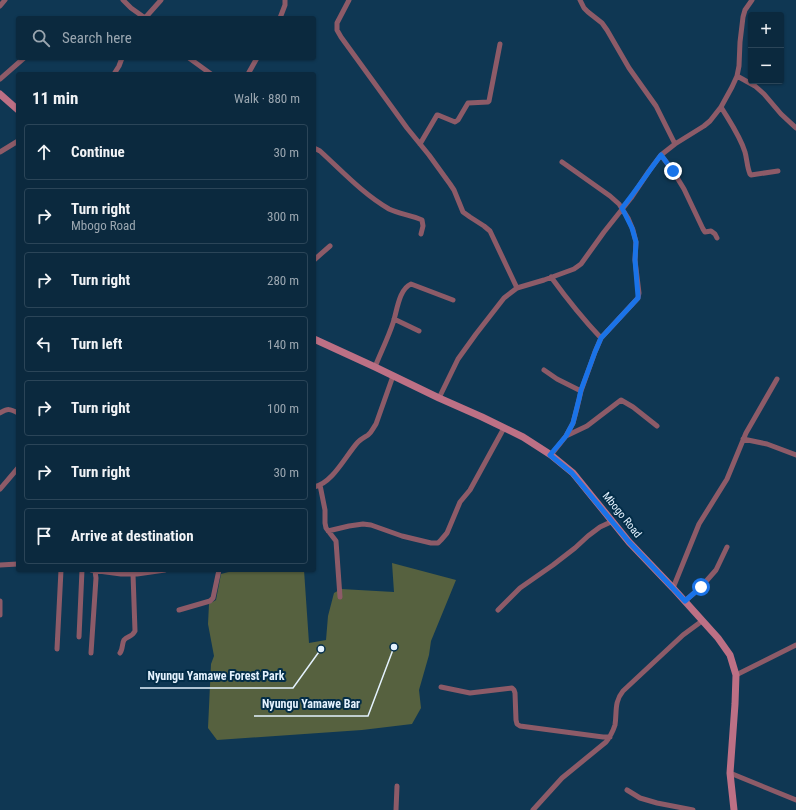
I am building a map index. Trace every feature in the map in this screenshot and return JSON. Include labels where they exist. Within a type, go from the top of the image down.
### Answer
[{"type":"main road","points":[[0,94],[16,108]]},
{"type":"main road","name":"Mbogo Road","points":[[316,340],[523,437],[550,455],[572,473],[629,542],[685,601],[718,638],[730,655],[736,675],[730,773],[734,810]]},
{"type":"street","points":[[0,6],[5,0]]},
{"type":"street","points":[[123,0],[142,16]]},
{"type":"street","points":[[147,16],[160,0]]},
{"type":"street","points":[[281,16],[285,5],[285,0]]},
{"type":"street","points":[[349,0],[337,24],[337,30],[341,37],[454,190],[463,212],[490,231],[517,288]]},
{"type":"street","points":[[580,0],[588,12],[602,23],[607,30],[629,68],[656,106],[674,144]]},
{"type":"street","points":[[440,398],[454,366],[499,304],[517,288],[574,269],[581,264],[631,198],[661,155],[674,144],[704,126],[721,107],[737,76],[743,17],[745,10],[752,0]]},
{"type":"street","points":[[420,144],[437,115],[455,122],[458,120],[468,104],[489,102],[500,44]]},
{"type":"street","points":[[0,79],[22,60]]},
{"type":"street","points":[[115,72],[121,60]]},
{"type":"street","points":[[192,60],[208,72]]},
{"type":"street","points":[[249,72],[256,60]]},
{"type":"street","points":[[737,76],[755,86],[796,128]]},
{"type":"street","points":[[721,107],[742,145],[750,174],[778,171]]},
{"type":"street","points":[[0,152],[16,142]]},
{"type":"street","points":[[316,149],[320,151],[358,187],[378,202],[399,213],[422,220],[423,226],[421,234]]},
{"type":"street","points":[[661,155],[684,189],[703,230],[705,232],[711,231],[717,238]]},
{"type":"street","points":[[550,455],[566,436],[573,423],[581,390],[601,338],[638,298],[635,260],[636,242],[632,228],[622,208],[610,196],[562,162]]},
{"type":"street","points":[[316,258],[330,246]]},
{"type":"street","points":[[551,277],[573,307],[601,338]]},
{"type":"street","points":[[375,367],[394,319],[398,302],[410,284],[453,300]]},
{"type":"street","points":[[394,319],[419,330]]},
{"type":"street","points":[[544,370],[557,379],[581,390]]},
{"type":"street","points":[[316,486],[320,485],[337,469],[358,441],[367,436],[372,430],[376,424],[393,376]]},
{"type":"street","points":[[673,588],[699,524],[727,479],[743,439],[777,379]]},
{"type":"street","points":[[566,436],[587,426],[621,400],[633,407],[657,426]]},
{"type":"street","points":[[0,413],[10,409],[16,412]]},
{"type":"street","points":[[328,531],[363,524],[371,525],[402,536],[438,543],[447,533],[460,502],[470,490],[504,428]]},
{"type":"street","points":[[743,439],[767,444],[796,455]]},
{"type":"street","points":[[0,489],[16,470]]},
{"type":"street","points":[[320,485],[325,510],[324,523],[336,541],[340,597]]},
{"type":"street","points":[[498,610],[520,588],[553,565],[588,536],[613,521]]},
{"type":"street","points":[[685,601],[701,587],[716,570],[727,547]]},
{"type":"street","points":[[0,565],[16,564]]},
{"type":"street","points":[[57,650],[61,572]]},
{"type":"street","points":[[79,637],[82,572]]},
{"type":"street","points":[[91,653],[96,578],[94,572]]},
{"type":"street","points":[[107,572],[133,574],[144,572]]},
{"type":"street","points":[[179,610],[210,601],[213,598],[219,572]]},
{"type":"street","points":[[120,653],[123,649],[123,643],[125,640],[135,631],[133,574]]},
{"type":"street","points":[[0,601],[0,615]]},
{"type":"street","points":[[533,810],[562,778],[606,742],[610,737],[614,726],[618,698],[621,694],[682,635],[702,621]]},
{"type":"street","points":[[736,675],[796,645]]},
{"type":"street","points":[[441,687],[470,693],[512,688],[515,693],[516,720],[517,724],[520,726],[610,737]]},
{"type":"street","points":[[730,773],[796,800]]},
{"type":"street","points":[[396,810],[397,786]]},
{"type":"street","points":[[627,790],[640,798],[693,810]]},
{"type":"green space","points":[[392,563],[456,580],[431,641],[429,655],[419,690],[421,708],[412,724],[362,730],[217,740],[208,728],[211,664],[214,656],[208,624],[209,604],[216,600],[221,574],[228,572],[304,572],[309,643],[326,640],[328,616],[334,593],[341,589],[394,592]]},
{"type":"place","name":"Nyungu Yamawe Bar","points":[[394,647]]},
{"type":"place","name":"Nyungu Yamawe Forest Park","points":[[321,649]]},
{"type":"route","points":[[673,171],[661,155],[631,198],[622,208],[635,234],[635,268],[639,292],[638,298],[614,326],[601,338],[581,390],[573,423],[566,436],[550,455],[572,473],[629,542],[685,601],[701,587]]}]
